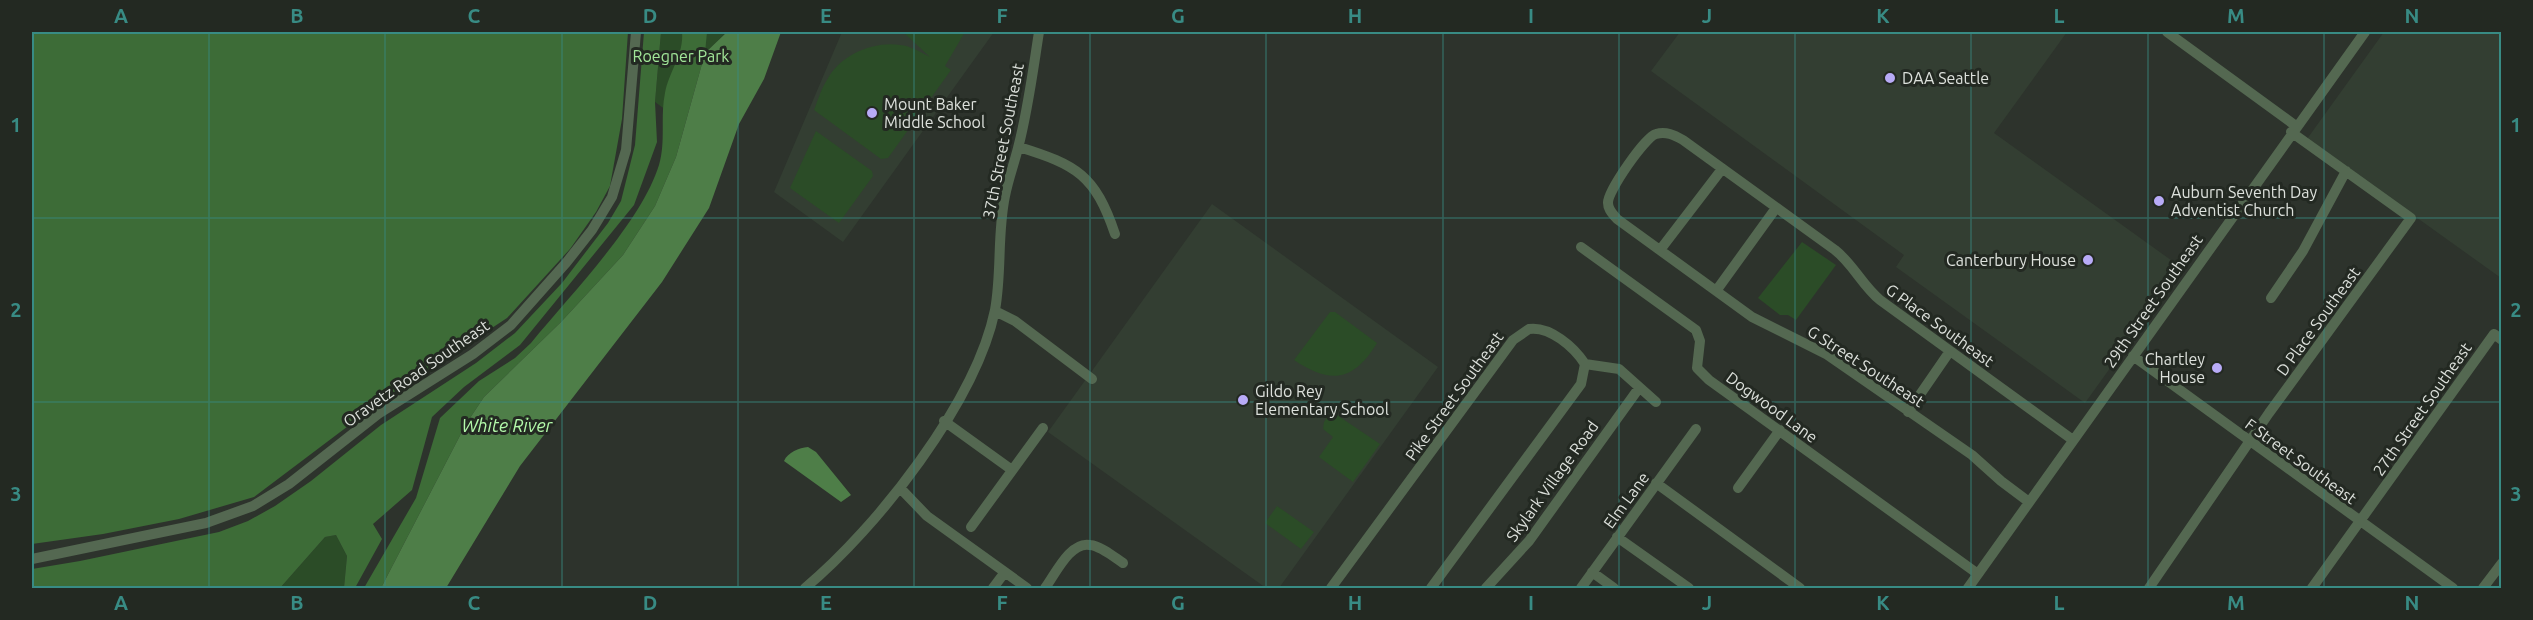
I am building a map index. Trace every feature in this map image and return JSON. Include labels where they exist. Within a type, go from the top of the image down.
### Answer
[{"type":"street","name":"Oravetz Road Southeast","points":[[32,559],[197,525],[253,506],[289,484],[378,414],[473,354],[511,325],[592,231],[612,197],[626,150],[636,32]]},
{"type":"street","name":"37th Street Southeast","points":[[805,588],[901,489],[975,371],[995,311],[1000,279],[1005,196],[1019,147],[1039,32]]},
{"type":"street","points":[[2167,32],[2346,171],[2303,251],[2271,298]]},
{"type":"street","name":"29th Street Southeast","points":[[1968,588],[2365,32]]},
{"type":"street","name":"G Place Southeast","points":[[1622,223],[1609,208],[1609,197],[1643,143],[1651,136],[1665,132],[1683,141],[1840,254],[1873,294],[2073,440]]},
{"type":"street","points":[[1019,147],[1065,165],[1091,183],[1105,205],[1115,234]]},
{"type":"street","points":[[1660,250],[1722,169]]},
{"type":"street","name":"D Place Southeast","points":[[2149,588],[2411,218],[2346,171]]},
{"type":"street","points":[[1716,291],[1776,208]]},
{"type":"street","name":"G Street Southeast","points":[[1622,223],[1765,325],[1826,354],[1972,455],[2030,502]]},
{"type":"street","name":"Dogwood Lane","points":[[1581,247],[1695,330],[1700,341],[1696,363],[1700,372],[1978,574]]},
{"type":"street","points":[[995,311],[1015,321],[1092,379]]},
{"type":"street","name":"Pike Street Southeast","points":[[1332,588],[1519,333],[1533,328],[1545,331],[1572,348],[1585,364]]},
{"type":"street","name":"27th Street Southeast","points":[[2312,588],[2498,337]]},
{"type":"street","points":[[1908,412],[1950,351]]},
{"type":"street","name":"F Street Southeast","points":[[2133,356],[2453,588]]},
{"type":"street","points":[[1431,588],[1579,388],[1585,364],[1620,369],[1656,402]]},
{"type":"street","name":"Skylark Village Road","points":[[1486,588],[1529,542],[1639,388]]},
{"type":"street","points":[[944,421],[1011,470]]},
{"type":"street","points":[[971,527],[1043,428]]},
{"type":"street","name":"Elm Lane","points":[[1581,588],[1696,429]]},
{"type":"street","points":[[1738,488],[1780,430]]},
{"type":"street","points":[[1656,483],[1800,588]]},
{"type":"street","points":[[901,489],[927,516],[1027,588]]},
{"type":"street","points":[[1617,537],[1689,588]]},
{"type":"street","points":[[1045,588],[1072,551],[1083,545],[1097,547],[1123,563]]},
{"type":"street","points":[[2483,588],[2502,563]]},
{"type":"street","points":[[993,588],[1005,572]]},
{"type":"street","points":[[1592,572],[1614,588]]},
{"type":"shaded area","name":"Mount Baker Middle School","points":[[842,32],[994,32],[843,242],[774,192]]},
{"type":"shaded area","points":[[1680,32],[2067,32],[1994,133],[2182,268],[2085,403],[1896,267],[1904,255],[1651,71]]},
{"type":"shaded area","points":[[2384,32],[2501,32],[2501,278],[2307,139]]},
{"type":"shaded area","name":"Gildo Rey Elementary School","points":[[1212,204],[1438,367],[1279,588],[1266,588],[1048,432]]},
{"type":"green space","points":[[32,32],[628,32],[622,119],[610,186],[596,212],[570,249],[507,318],[380,402],[254,497],[179,519],[103,534],[32,544]]},
{"type":"green space","points":[[644,32],[661,32],[655,102],[657,142],[634,205],[520,345],[464,387],[432,417],[412,490],[373,524],[382,539],[355,588],[344,588],[347,556],[336,535],[325,537],[280,588],[32,588],[32,569],[219,532],[248,521],[275,506],[311,481],[381,425],[476,363],[515,333],[562,283],[608,223],[621,201],[635,145]]},
{"type":"green space","name":"Roegner Park","points":[[661,32],[727,32],[705,53],[684,123],[655,102]]},
{"type":"green space","points":[[682,32],[707,32],[705,53],[676,157],[655,206],[623,255],[561,322],[484,397],[466,424],[381,588],[364,588],[416,498],[440,418],[479,381],[515,358],[531,343],[603,258],[637,211],[659,165],[665,93],[679,56]]},
{"type":"green space","points":[[903,32],[965,32],[945,66],[951,70],[888,158],[881,159],[814,110],[823,87],[833,71],[840,63],[858,52],[890,44],[912,48],[930,57]]},
{"type":"green space","points":[[816,131],[872,171],[873,176],[839,223],[790,188]]},
{"type":"green space","points":[[1802,242],[1836,265],[1796,320],[1788,315],[1780,315],[1758,298]]},
{"type":"green space","points":[[1330,312],[1335,312],[1377,343],[1360,365],[1350,372],[1330,376],[1307,368],[1294,360]]},
{"type":"green space","points":[[1331,411],[1380,444],[1353,482],[1319,457],[1333,437],[1323,429],[1324,422]]},
{"type":"green space","points":[[1277,506],[1314,532],[1301,549],[1265,523]]},
{"type":"green space","points":[[336,535],[347,556],[344,588],[280,588],[325,537]]},
{"type":"water","name":"White River","points":[[727,32],[781,32],[764,79],[739,124],[709,208],[662,282],[520,466],[446,588],[381,588],[466,424],[484,397],[561,322],[623,255],[655,206],[676,157],[705,53]]},
{"type":"water","points":[[808,447],[816,452],[851,495],[841,502],[784,461],[794,451]]},
{"type":"place","name":"DAA Seattle","points":[[1890,78]]},
{"type":"place","name":"Mount Baker Middle School","points":[[872,113]]},
{"type":"place","name":"Auburn Seventh Day Adventist Church","points":[[2159,201]]},
{"type":"place","name":"Canterbury House","points":[[2088,260]]},
{"type":"place","name":"Chartley House","points":[[2217,368]]},
{"type":"place","name":"Gildo Rey Elementary School","points":[[1243,400]]}]
